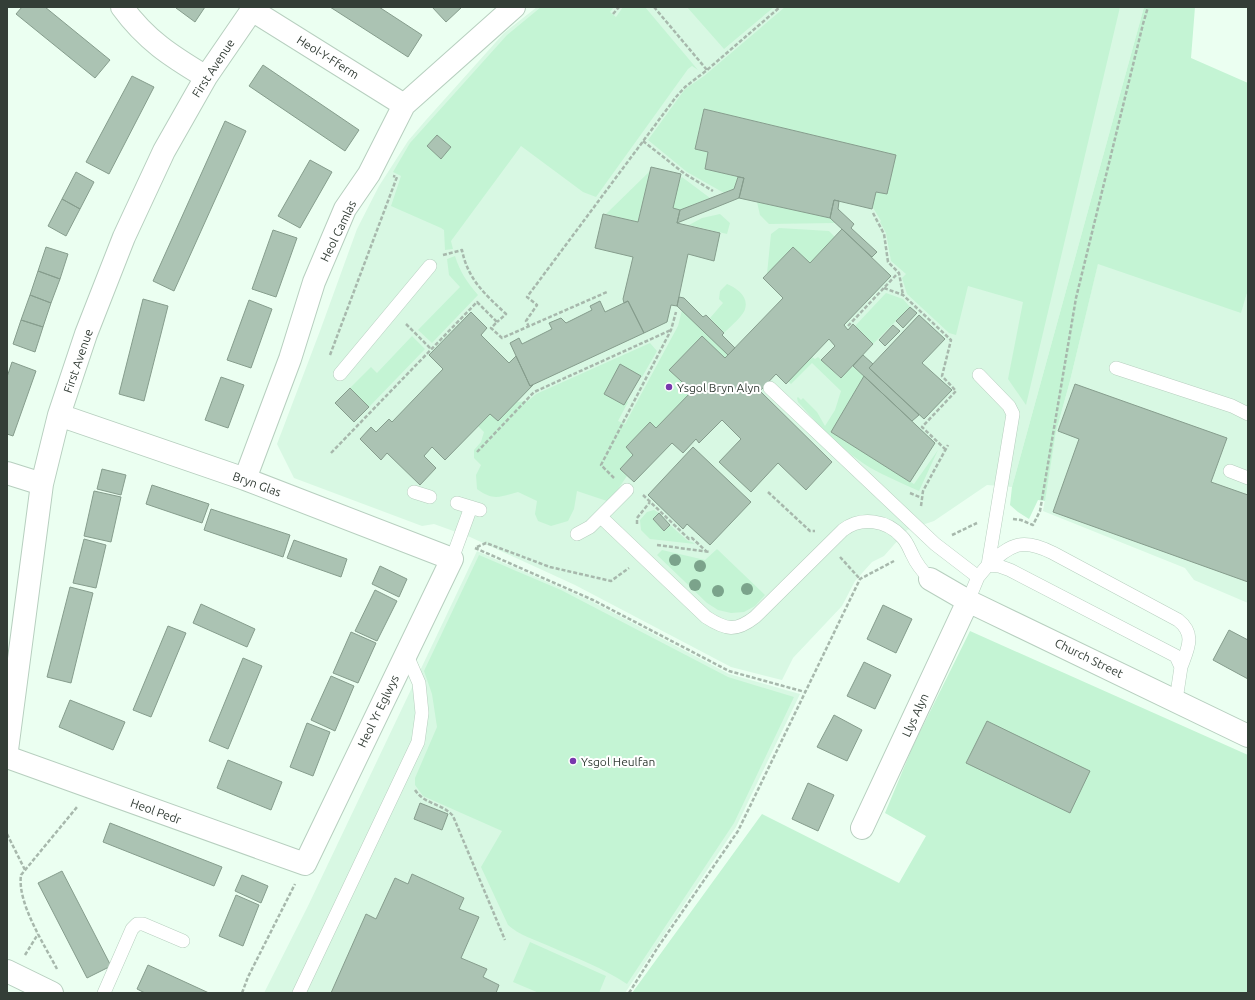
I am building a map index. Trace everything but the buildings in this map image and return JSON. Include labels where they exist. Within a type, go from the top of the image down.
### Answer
[{"type":"street","points":[[122,7],[134,24],[155,44],[206,77]]},
{"type":"street","name":"Heol Camlas","points":[[245,479],[290,359],[314,282],[345,209],[369,174],[404,105],[514,7]]},
{"type":"street","name":"First Avenue","points":[[7,750],[42,484],[59,415],[86,334],[124,237],[164,151],[206,77],[253,8]]},
{"type":"street","name":"Heol-Y-Fferm","points":[[253,8],[404,105]]},
{"type":"street","name":"Bryn Glas","points":[[59,415],[245,479],[452,558]]},
{"type":"street","points":[[7,473],[42,484]]},
{"type":"street","name":"Heol Yr Eglwys","points":[[305,864],[452,558]]},
{"type":"street","name":"Church Street","points":[[930,579],[968,601],[1248,736]]},
{"type":"street","name":"Llys Alyn","points":[[862,828],[968,601]]},
{"type":"street","name":"Heol Pedr","points":[[7,757],[305,864]]},
{"type":"street","points":[[7,971],[56,983]]},
{"type":"lane","points":[[341,372],[430,266]]},
{"type":"lane","points":[[1116,368],[1246,408]]},
{"type":"lane","points":[[979,376],[1009,406],[1013,414],[988,565]]},
{"type":"lane","points":[[770,388],[935,544],[978,577]]},
{"type":"lane","points":[[1230,471],[1248,478]]},
{"type":"lane","points":[[577,534],[590,527],[627,490]]},
{"type":"lane","points":[[414,492],[430,497]]},
{"type":"lane","points":[[452,558],[475,508],[457,503]]},
{"type":"lane","points":[[601,517],[706,617],[719,625],[732,628],[744,626],[755,617],[843,530],[849,525],[856,523],[872,521],[882,523],[891,528],[904,538],[912,554],[930,579]]},
{"type":"lane","points":[[968,601],[978,577],[1001,552],[1015,545],[1028,544],[1041,547],[1178,620],[1184,625],[1189,636],[1189,643],[1181,667],[1176,700]]},
{"type":"lane","points":[[988,565],[999,566],[1010,570],[1173,654],[1178,659],[1181,667]]},
{"type":"lane","points":[[299,993],[418,742],[422,713],[419,683],[406,653]]},
{"type":"lane","points":[[104,993],[132,929],[137,924],[144,924],[183,942]]},
{"type":"path","points":[[613,14],[618,7]]},
{"type":"path","points":[[654,7],[707,70]]},
{"type":"path","points":[[528,326],[526,320],[537,305],[527,297],[684,87],[707,70],[780,7]]},
{"type":"path","points":[[935,544],[969,526],[982,521],[1015,519],[1033,525],[1040,511],[1076,298],[1148,7]]},
{"type":"path","points":[[643,141],[685,174],[713,191]]},
{"type":"path","points":[[341,372],[329,358],[398,178],[392,176],[386,185],[369,174]]},
{"type":"path","points":[[873,213],[884,234],[888,262],[899,273],[903,295]]},
{"type":"path","points":[[430,266],[438,256],[462,250],[467,267],[476,284],[506,314],[491,328],[502,338],[607,292]]},
{"type":"path","points":[[848,326],[899,273]]},
{"type":"path","points":[[884,288],[903,295],[951,340],[942,376],[956,391],[922,427],[945,449]]},
{"type":"path","points":[[331,454],[477,302],[497,322]]},
{"type":"path","points":[[392,311],[431,349]]},
{"type":"path","points":[[627,490],[601,465],[671,330],[676,312]]},
{"type":"path","points":[[477,452],[534,392],[671,330]]},
{"type":"path","points":[[920,530],[923,491],[948,445]]},
{"type":"path","points":[[641,493],[689,539],[692,538],[709,552],[654,544]]},
{"type":"path","points":[[639,531],[636,525],[637,518],[650,502]]},
{"type":"path","points":[[452,558],[486,543],[550,567],[611,581],[634,564]]},
{"type":"path","points":[[474,548],[593,600],[729,671],[805,692]]},
{"type":"path","points":[[629,993],[658,947],[738,831],[860,579],[893,560],[912,554]]},
{"type":"path","points":[[893,560],[900,564]]},
{"type":"path","points":[[413,782],[415,790],[423,799],[447,810],[453,816],[505,940]]},
{"type":"path","points":[[56,983],[24,902],[20,883],[21,875],[93,788]]},
{"type":"path","points":[[7,834],[25,870]]},
{"type":"path","points":[[242,993],[248,977],[305,864]]},
{"type":"shaded area","name":"Ysgol Bryn Alyn","points":[[537,7],[1144,7],[1012,487],[987,485],[934,521],[907,530],[884,556],[872,562],[855,581],[842,606],[793,658],[782,680],[731,667],[575,585],[470,537],[434,524],[422,526],[294,478],[277,444],[357,229],[379,186],[408,141],[426,120],[504,33]]},
{"type":"shaded area","points":[[541,7],[614,7],[610,12],[616,17],[623,7],[645,7],[698,70],[692,66],[688,69],[596,197],[583,192],[521,146],[451,241],[453,249],[445,250],[444,230],[391,206],[401,176],[393,172],[410,143],[507,35]],"holes":[[[437,135],[451,147],[441,158],[427,146]]]},
{"type":"shaded area","points":[[687,7],[774,7],[724,49]]},
{"type":"shaded area","points":[[785,7],[1120,7],[1026,405],[1008,379],[1023,302],[968,286],[956,335],[949,333],[907,294],[902,278],[906,274],[891,261],[886,233],[872,206],[876,192],[887,194],[896,155],[704,109],[695,149],[708,152],[705,169],[738,177],[734,189],[724,193],[687,172],[648,140],[685,89],[704,76]]},
{"type":"shaded area","points":[[1144,7],[1195,7],[1191,58],[1248,83],[1248,290],[1241,313],[1098,264],[1070,381],[1056,432],[1045,501],[1038,500],[1029,519],[1010,505],[1012,487]]},
{"type":"shaded area","points":[[650,171],[638,222],[606,214]]},
{"type":"shaded area","points":[[682,177],[710,198],[680,210],[673,208],[679,181]]},
{"type":"shaded area","points":[[757,202],[830,218],[835,223],[769,224],[760,215]]},
{"type":"shaded area","points":[[720,214],[730,223],[727,234],[689,225],[702,218]]},
{"type":"shaded area","points":[[779,228],[829,231],[835,237],[810,263],[793,247],[767,274],[771,234]]},
{"type":"shaded area","points":[[455,256],[464,277],[478,295],[432,343],[418,330],[460,287],[449,275],[447,259]]},
{"type":"shaded area","points":[[1098,263],[1241,312],[1248,290],[1248,603],[1194,580],[1185,568],[1043,511],[1056,432],[1070,381]]},
{"type":"shaded area","points":[[727,284],[735,288],[744,297],[746,305],[742,315],[724,333],[710,318],[723,303],[719,299],[720,291]]},
{"type":"shaded area","points":[[886,293],[903,299],[910,307],[873,344],[855,326]]},
{"type":"shaded area","points":[[682,310],[728,355],[725,358],[702,336],[669,370],[692,391],[656,428],[650,422],[626,447],[633,455],[620,469],[627,476],[607,501],[577,491],[574,509],[568,521],[551,526],[538,521],[535,514],[537,501],[518,492],[492,497],[477,489],[476,475],[481,465],[474,458],[474,450],[481,442],[484,432],[478,426],[490,414],[498,421],[517,402],[528,401],[536,394],[650,343],[657,351],[642,377],[620,365],[604,394],[624,405],[626,401],[628,402],[618,421],[625,424],[678,326]]},
{"type":"shaded area","points":[[412,336],[425,349],[369,407],[350,388],[371,367],[377,373]]},
{"type":"shaded area","points":[[812,357],[815,359],[818,357],[840,378],[853,366],[864,376],[831,432],[914,484],[938,450],[919,491],[882,474],[858,460],[826,432],[798,402],[798,397],[801,400],[803,398],[817,412],[825,426],[835,410],[841,391],[812,363],[791,384],[788,381]]},
{"type":"shaded area","points":[[654,510],[659,513],[653,519],[664,530],[670,525],[688,541],[695,544],[650,539],[641,530],[640,520],[647,512]]},
{"type":"shaded area","points":[[717,549],[765,595],[755,606],[744,612],[731,613],[718,610],[707,603],[657,555],[662,550],[705,560]]},
{"type":"shaded area","name":"Ysgol Heulfan","points":[[477,551],[591,601],[729,674],[800,694],[736,827],[625,993],[264,993],[308,906]]},
{"type":"shaded area","name":"Ysgol Heulfan","points":[[479,555],[561,590],[728,677],[794,697],[734,823],[627,984],[599,968],[512,929],[508,925],[481,867],[502,831],[423,796],[415,785],[415,778],[437,727],[432,694],[424,671]]},
{"type":"shaded area","points":[[970,631],[1248,755],[1248,993],[632,993],[762,814],[899,883],[926,836],[885,813],[913,746]]},
{"type":"shaded area","points":[[530,942],[606,976],[599,993],[539,993],[513,982]]},
{"type":"place","name":"Ysgol Bryn Alyn","points":[[669,387]]},
{"type":"place","name":"Ysgol Heulfan","points":[[573,761]]}]
